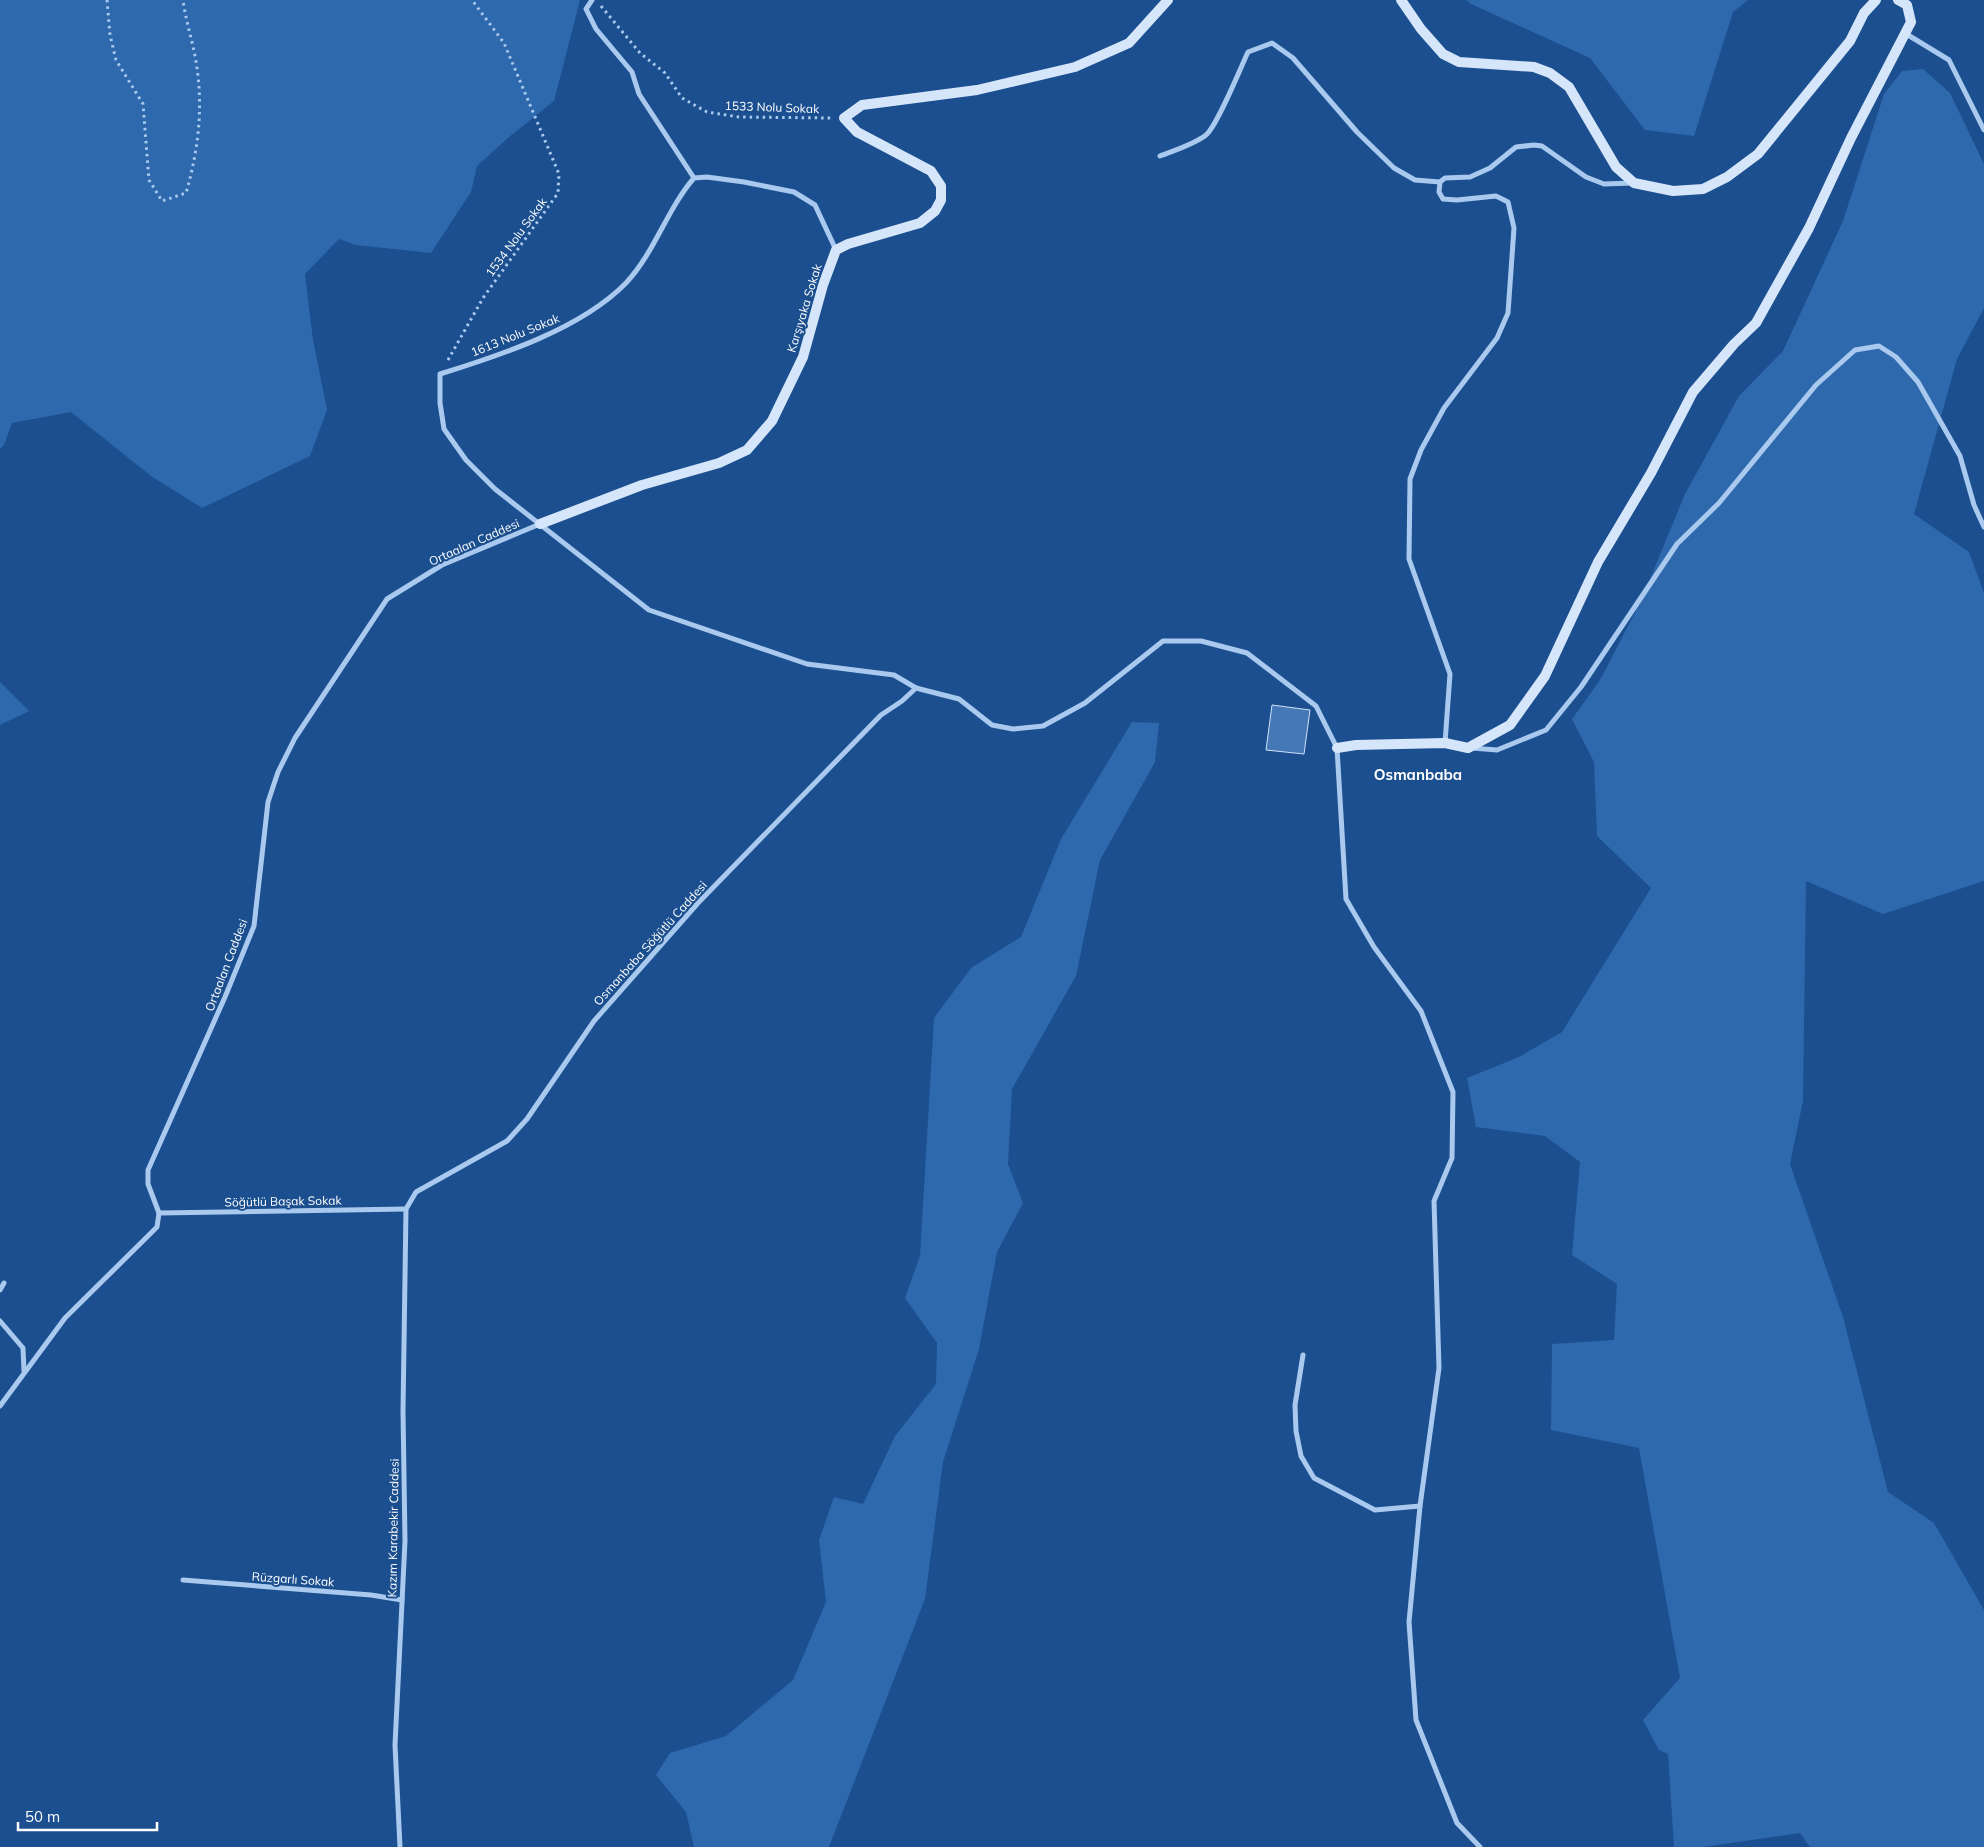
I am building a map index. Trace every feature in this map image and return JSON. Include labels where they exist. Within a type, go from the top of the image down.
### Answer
[{"type":"street","points":[[592,0],[586,9],[596,29],[632,72],[639,94],[694,178],[706,177],[744,182],[794,192],[814,205],[836,250],[920,223],[935,211],[941,200],[941,186],[931,171],[856,132],[844,118],[862,105],[977,90],[1075,67],[1129,43],[1168,0]]},
{"type":"street","points":[[1402,0],[1422,29],[1443,54],[1459,62],[1534,68],[1550,73],[1569,87],[1616,167],[1634,183]]},
{"type":"street","points":[[1160,156],[1185,147],[1207,134],[1220,112],[1248,52],[1272,44],[1293,58],[1357,132],[1394,168],[1415,180],[1440,182],[1446,178],[1470,177],[1490,168],[1516,147],[1534,145],[1542,146],[1586,177],[1604,184],[1634,183],[1673,191],[1703,189],[1727,177],[1758,154],[1850,41],[1864,14],[1876,0]]},
{"type":"street","points":[[1468,748],[1510,725],[1545,676],[1598,562],[1651,473],[1693,392],[1734,344],[1756,323],[1809,228],[1851,138],[1911,22],[1907,5],[1898,0]]},
{"type":"street","points":[[1904,35],[1908,35],[1949,60],[1984,130]]},
{"type":"street","name":"1613 Nolu Sokak","points":[[440,374],[556,331],[605,300],[626,282],[635,271],[655,241],[678,199],[694,178]]},
{"type":"street","points":[[1440,182],[1439,192],[1443,199],[1457,200],[1496,196],[1508,202],[1514,228],[1508,313],[1497,338],[1444,408],[1421,450],[1410,480],[1409,559],[1450,674],[1445,743]]},
{"type":"street","name":"Karşıyaka Sokak","points":[[540,524],[642,485],[719,463],[747,450],[772,421],[803,357],[823,285],[836,250]]},
{"type":"street","points":[[1337,748],[1356,745],[1445,743],[1468,748],[1497,750],[1546,730],[1582,687],[1677,544],[1719,503],[1816,385],[1855,350],[1879,346],[1896,357],[1918,382],[1960,456],[1974,505],[1984,526]]},
{"type":"street","points":[[440,374],[440,403],[444,429],[466,460],[495,489],[649,610],[807,664],[894,675],[916,688],[959,699],[992,725],[1013,729],[1043,726],[1085,703],[1163,641],[1201,641],[1247,653],[1316,706],[1337,748],[1346,899],[1374,947],[1421,1011],[1453,1092],[1452,1158],[1434,1201],[1439,1368],[1420,1506],[1410,1622],[1416,1720],[1457,1823],[1480,1847]]},
{"type":"street","name":"Ortaalan Caddesi","points":[[159,1213],[148,1184],[148,1170],[225,997],[254,926],[268,802],[278,772],[295,738],[387,599],[442,565],[540,524]]},
{"type":"street","name":"Osmanbaba Söğütlü Caddesi","points":[[406,1208],[416,1192],[507,1141],[527,1120],[594,1021],[698,903],[881,714],[902,701],[916,688]]},
{"type":"street","name":"Söğütlü Başak Sokak","points":[[159,1213],[406,1208]]},
{"type":"street","name":"Kazım Karabekir Caddesi","points":[[400,1847],[395,1745],[405,1541],[403,1411],[406,1208]]},
{"type":"street","points":[[0,1406],[64,1318],[157,1227],[159,1213]]},
{"type":"street","points":[[0,1290],[4,1283]]},
{"type":"street","points":[[0,1321],[23,1348],[24,1372]]},
{"type":"street","points":[[1303,1355],[1295,1405],[1296,1431],[1301,1456],[1314,1478],[1375,1510],[1420,1506]]},
{"type":"street","name":"Rüzgarlı Sokak","points":[[183,1580],[371,1595],[402,1600]]},
{"type":"path","points":[[107,0],[110,35],[116,60],[143,104],[149,180],[162,201],[186,193],[193,169],[197,143],[200,93],[197,66],[185,14],[184,0]]},
{"type":"path","name":"1534 Nolu Sokak","points":[[440,374],[483,298],[558,193],[559,174],[504,43],[472,0]]},
{"type":"path","name":"1533 Nolu Sokak","points":[[598,0],[602,8],[640,53],[665,73],[682,98],[707,112],[740,117],[844,118]]},
{"type":"shaded area","points":[[0,0],[580,0],[554,101],[509,137],[477,166],[471,192],[431,253],[356,245],[339,239],[305,274],[313,340],[327,410],[310,456],[202,508],[151,476],[71,412],[12,423],[4,445],[0,449]]},
{"type":"shaded area","points":[[1466,0],[1748,0],[1733,12],[1694,136],[1645,130],[1590,58],[1471,4]]},
{"type":"shaded area","points":[[1923,69],[1950,93],[1984,164],[1984,308],[1957,359],[1914,514],[1969,552],[1984,593],[1984,881],[1883,914],[1806,881],[1803,1101],[1790,1164],[1843,1317],[1888,1492],[1934,1523],[1984,1610],[1984,1847],[1810,1847],[1800,1833],[1703,1847],[1674,1847],[1668,1754],[1659,1750],[1643,1720],[1680,1678],[1639,1448],[1551,1430],[1552,1344],[1614,1340],[1617,1284],[1572,1255],[1580,1162],[1545,1136],[1476,1127],[1467,1078],[1519,1057],[1562,1032],[1651,888],[1597,836],[1594,762],[1572,719],[1600,680],[1640,603],[1685,494],[1739,396],[1783,351],[1843,221],[1884,94],[1902,71]]},
{"type":"shaded area","points":[[0,682],[29,711],[0,725]]},
{"type":"shaded area","points":[[1132,722],[1159,723],[1155,762],[1100,860],[1076,976],[1012,1089],[1008,1164],[1023,1203],[997,1252],[979,1349],[943,1462],[925,1599],[829,1847],[694,1847],[686,1812],[656,1775],[670,1753],[726,1736],[793,1680],[826,1602],[819,1540],[834,1497],[863,1504],[895,1436],[936,1384],[937,1343],[905,1298],[920,1256],[934,1018],[971,968],[1021,937],[1061,839]]},
{"type":"building","points":[[1272,705],[1310,710],[1304,754],[1266,750]]},
{"type":"district","name":"Osmanbaba","points":[[1418,774]]}]
